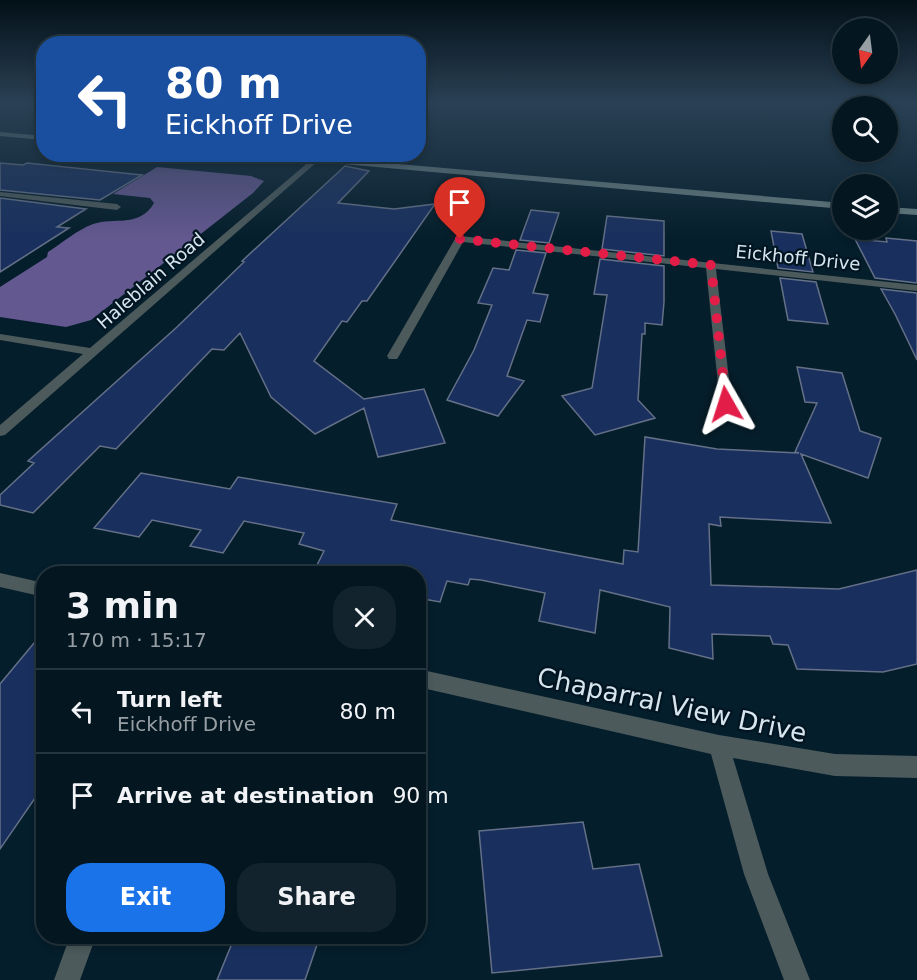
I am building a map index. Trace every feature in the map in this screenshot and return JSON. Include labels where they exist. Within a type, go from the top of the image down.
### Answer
[{"type":"main road","points":[[373,162],[832,205]]},
{"type":"main road","points":[[898,211],[917,213]]},
{"type":"street","name":"Haleblain Road","points":[[0,432],[314,162]]},
{"type":"street","points":[[0,194],[117,207]]},
{"type":"street","name":"Eickhoff Drive","points":[[393,356],[460,239],[917,288]]},
{"type":"street","points":[[711,265],[726,404]]},
{"type":"street","points":[[0,337],[94,352]]},
{"type":"street","points":[[0,580],[36,589]]},
{"type":"street","name":"Chaparral View Drive","points":[[426,680],[719,745],[835,765],[917,767]]},
{"type":"street","points":[[719,745],[756,874],[797,980]]},
{"type":"street","points":[[67,980],[80,944]]},
{"type":"shaded area","points":[[157,167],[251,176],[264,181],[253,193],[91,320],[66,327],[0,317],[0,287],[47,257],[48,252],[75,233],[93,224],[134,219],[148,211],[154,203],[150,198],[113,194]]},
{"type":"building","points":[[0,163],[23,165],[27,163],[142,175],[100,200],[0,190]]},
{"type":"building","points":[[345,166],[369,171],[338,203],[394,209],[435,204],[367,301],[362,301],[347,322],[342,321],[314,361],[364,399],[424,389],[445,443],[378,457],[364,408],[315,434],[271,397],[240,333],[224,350],[212,349],[116,449],[100,446],[33,513],[0,505],[0,495],[34,463],[28,461],[177,327],[244,262],[242,261]]},
{"type":"building","points":[[0,198],[86,209],[57,227],[69,228],[0,272]]},
{"type":"building","points":[[531,210],[559,213],[549,243],[520,240]]},
{"type":"building","points":[[607,216],[664,221],[664,256],[602,249]]},
{"type":"building","points":[[771,231],[802,234],[813,272],[778,268]]},
{"type":"building","points":[[898,239],[917,241],[917,283],[875,278],[856,240],[887,242],[886,240]]},
{"type":"building","points":[[516,250],[546,253],[533,293],[548,295],[540,322],[527,320],[507,376],[524,381],[498,416],[447,400],[474,350],[492,305],[478,303],[493,268],[509,270]]},
{"type":"building","points":[[600,259],[664,266],[664,302],[662,325],[645,323],[645,334],[642,334],[638,400],[655,418],[595,435],[562,396],[592,388],[607,295],[594,294]]},
{"type":"building","points":[[780,278],[816,282],[828,324],[788,320]]},
{"type":"building","points":[[881,289],[917,293],[917,360],[895,314]]},
{"type":"building","points":[[797,367],[842,373],[860,431],[881,438],[868,478],[801,454],[831,523],[720,517],[721,526],[709,524],[711,585],[839,589],[917,570],[917,664],[883,672],[797,669],[788,645],[773,644],[770,636],[712,634],[713,659],[669,648],[670,607],[600,590],[595,633],[539,621],[545,593],[481,580],[470,579],[468,585],[447,581],[440,602],[426,599],[426,566],[316,566],[324,551],[299,544],[304,533],[244,521],[223,553],[190,546],[201,530],[152,520],[139,537],[94,528],[141,473],[230,489],[238,477],[397,504],[391,520],[623,564],[624,550],[638,552],[645,437],[717,449],[799,453],[795,452],[817,403],[805,402]]},
{"type":"building","points":[[36,641],[36,797],[0,849],[0,684]]},
{"type":"building","points":[[583,822],[593,869],[639,864],[662,956],[492,973],[479,831]]},
{"type":"building","points":[[232,944],[317,944],[305,980],[217,980]]},
{"type":"route","points":[[460,239],[711,265],[726,404]]}]
